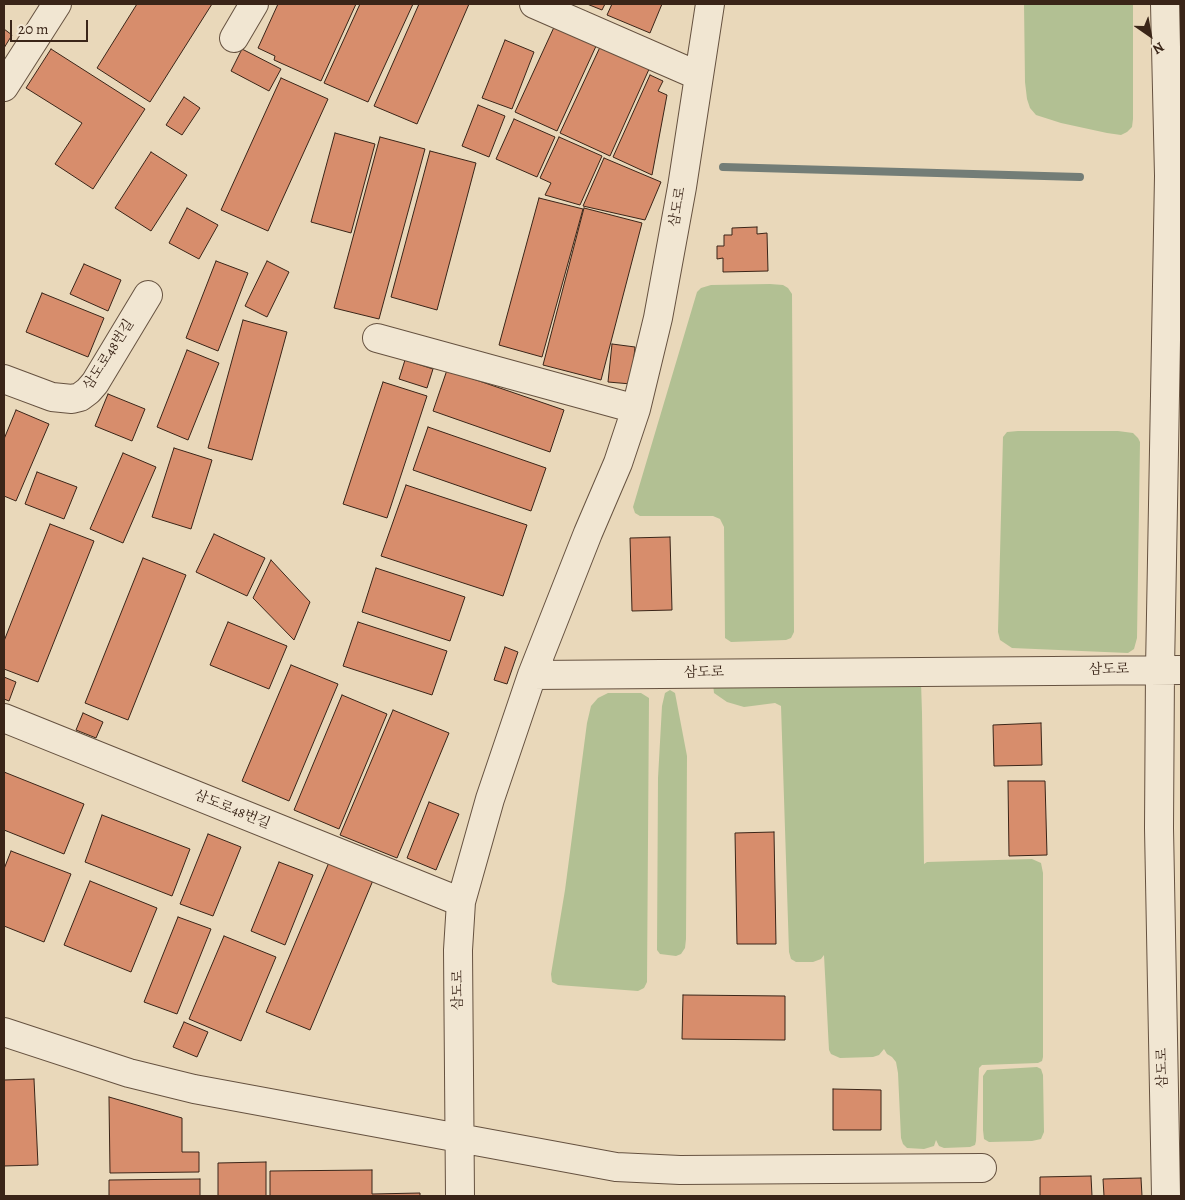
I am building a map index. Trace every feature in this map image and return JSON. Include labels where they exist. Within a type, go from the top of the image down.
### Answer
[{"type":"street","points":[[4,87],[57,4]]},
{"type":"street","points":[[234,38],[254,4]]},
{"type":"street","points":[[534,4],[699,76]]},
{"type":"street","name":"삼도로","points":[[460,1196],[458,950],[461,902],[490,799],[532,675],[618,463],[636,409],[658,318],[682,187],[710,4]]},
{"type":"street","points":[[1165,4],[1169,176],[1171,670]]},
{"type":"street","name":"삼도로48번길","points":[[4,379],[52,397],[72,399],[80,397],[95,383],[148,295]]},
{"type":"street","points":[[377,338],[636,409]]},
{"type":"street","name":"삼도로","points":[[532,675],[1171,670],[1159,828],[1166,1196]]},
{"type":"street","name":"삼도로48번길","points":[[4,718],[461,902]]},
{"type":"street","points":[[4,1032],[157,1081],[244,1099],[616,1167],[680,1170],[982,1168]]},
{"type":"green space","points":[[1024,4],[1133,4],[1133,119],[1132,127],[1127,132],[1121,135],[1061,123],[1036,115],[1030,108],[1025,82]]},
{"type":"green space","points":[[711,285],[783,285],[792,294],[794,632],[791,638],[786,640],[731,642],[725,638],[724,527],[720,519],[713,516],[640,516],[635,513],[633,507],[697,292],[701,288]]},
{"type":"green space","points":[[1118,431],[1133,433],[1140,442],[1137,638],[1134,649],[1128,653],[1012,648],[1000,640],[998,632],[1003,437],[1007,432]]},
{"type":"green space","points":[[921,682],[924,864],[927,862],[1032,859],[1041,863],[1043,873],[1042,1061],[1038,1063],[982,1065],[979,1068],[976,1141],[975,1145],[970,1147],[944,1148],[939,1146],[936,1140],[934,1146],[924,1149],[907,1148],[901,1138],[898,1073],[896,1062],[892,1057],[884,1049],[879,1055],[873,1057],[840,1058],[831,1054],[829,1050],[824,955],[821,959],[813,962],[796,962],[791,959],[789,952],[781,706],[775,703],[744,707],[727,702],[714,693],[713,684]]},
{"type":"green space","points":[[670,690],[675,693],[687,756],[686,939],[685,948],[681,954],[676,956],[660,954],[657,950],[658,778],[662,706],[665,693]]},
{"type":"green space","points":[[608,693],[641,693],[649,698],[647,982],[644,988],[638,991],[558,985],[552,982],[551,974],[565,890],[587,723],[591,706],[598,698]]},
{"type":"green space","points":[[1037,1067],[1041,1069],[1043,1075],[1044,1132],[1041,1139],[989,1142],[984,1139],[983,1076],[987,1070]]},
{"type":"building","points":[[137,4],[212,4],[150,102],[97,68]]},
{"type":"building","points":[[278,4],[356,4],[321,81],[274,60],[275,56],[258,48]]},
{"type":"building","points":[[360,4],[413,4],[368,102],[324,83]]},
{"type":"building","points":[[419,4],[469,4],[417,124],[374,106]]},
{"type":"building","points":[[587,4],[605,4],[602,10]]},
{"type":"building","points":[[612,4],[662,4],[650,33],[607,15]]},
{"type":"building","points":[[555,25],[597,44],[557,131],[515,112]]},
{"type":"building","points":[[4,29],[12,35],[4,48]]},
{"type":"building","points":[[505,40],[534,52],[512,109],[482,98]]},
{"type":"building","points":[[601,45],[650,67],[610,156],[560,133]]},
{"type":"building","points":[[51,49],[145,109],[93,189],[55,164],[82,123],[26,88]]},
{"type":"building","points":[[242,49],[281,69],[269,91],[231,71]]},
{"type":"building","points":[[650,75],[663,81],[658,91],[667,95],[652,175],[613,157]]},
{"type":"building","points":[[281,78],[328,99],[268,231],[221,210]]},
{"type":"building","points":[[184,97],[200,108],[182,135],[166,125]]},
{"type":"building","points":[[478,105],[505,116],[489,157],[462,146]]},
{"type":"building","points":[[514,119],[555,137],[537,177],[496,159]]},
{"type":"building","points":[[335,133],[375,144],[351,233],[311,222]]},
{"type":"building","points":[[380,137],[425,149],[379,319],[334,308]]},
{"type":"building","points":[[559,137],[602,156],[580,205],[545,195],[551,183],[540,178]]},
{"type":"building","points":[[430,151],[476,163],[437,310],[391,297]]},
{"type":"building","points":[[151,152],[187,175],[151,231],[115,208]]},
{"type":"building","points":[[604,158],[661,182],[645,220],[583,206]]},
{"type":"building","points":[[539,198],[583,209],[542,357],[499,345]]},
{"type":"building","points":[[187,208],[218,225],[199,259],[169,243]]},
{"type":"building","points":[[584,208],[642,223],[601,380],[543,365]]},
{"type":"building","points":[[757,227],[757,234],[767,233],[768,271],[723,272],[723,258],[717,259],[717,246],[724,246],[724,235],[732,235],[732,228]]},
{"type":"building","points":[[216,261],[248,273],[218,351],[186,338]]},
{"type":"building","points":[[267,261],[289,272],[267,317],[245,306]]},
{"type":"building","points":[[84,264],[121,280],[108,311],[70,294]]},
{"type":"building","points":[[42,293],[104,318],[88,357],[26,332]]},
{"type":"building","points":[[243,320],[287,332],[252,460],[208,448]]},
{"type":"building","points":[[612,344],[635,347],[631,384],[608,382]]},
{"type":"building","points":[[187,350],[219,363],[188,440],[157,427]]},
{"type":"building","points":[[405,360],[433,369],[427,388],[399,379]]},
{"type":"building","points":[[447,370],[564,410],[550,452],[433,411]]},
{"type":"building","points":[[383,382],[427,396],[387,518],[343,504]]},
{"type":"building","points":[[108,394],[145,409],[132,441],[95,426]]},
{"type":"building","points":[[16,410],[49,424],[16,501],[4,496],[4,439]]},
{"type":"building","points":[[428,427],[546,468],[531,511],[413,470]]},
{"type":"building","points":[[174,448],[212,460],[191,529],[152,517]]},
{"type":"building","points":[[123,453],[156,467],[123,543],[90,529]]},
{"type":"building","points":[[37,472],[77,487],[64,519],[25,504]]},
{"type":"building","points":[[406,485],[527,525],[503,596],[381,556]]},
{"type":"building","points":[[50,524],[94,541],[38,682],[4,669],[4,641]]},
{"type":"building","points":[[214,534],[265,558],[247,596],[196,572]]},
{"type":"building","points":[[670,537],[672,610],[632,611],[630,538]]},
{"type":"building","points":[[143,558],[186,575],[128,720],[85,703]]},
{"type":"building","points":[[271,560],[310,602],[294,640],[253,598]]},
{"type":"building","points":[[376,568],[465,597],[450,641],[362,612]]},
{"type":"building","points":[[228,622],[287,646],[269,689],[210,665]]},
{"type":"building","points":[[358,622],[447,651],[432,695],[343,666]]},
{"type":"building","points":[[505,647],[518,652],[507,684],[494,680]]},
{"type":"building","points":[[291,665],[338,684],[289,801],[242,781]]},
{"type":"building","points":[[4,677],[16,682],[9,701],[4,699]]},
{"type":"building","points":[[342,695],[387,714],[339,829],[294,810]]},
{"type":"building","points":[[393,710],[449,733],[397,858],[340,835]]},
{"type":"building","points":[[83,713],[103,722],[96,738],[76,730]]},
{"type":"building","points":[[1041,723],[1042,765],[994,766],[993,725]]},
{"type":"building","points":[[4,772],[84,804],[64,854],[4,830]]},
{"type":"building","points":[[1008,781],[1045,781],[1047,855],[1009,856]]},
{"type":"building","points":[[429,802],[459,814],[436,870],[407,858]]},
{"type":"building","points":[[102,815],[190,849],[172,896],[85,862]]},
{"type":"building","points":[[774,832],[776,944],[737,944],[735,833]]},
{"type":"building","points":[[208,834],[241,847],[213,916],[180,904]]},
{"type":"building","points":[[11,851],[71,874],[44,942],[4,926],[4,869]]},
{"type":"building","points":[[330,860],[374,878],[310,1030],[266,1012]]},
{"type":"building","points":[[279,862],[313,875],[285,945],[251,931]]},
{"type":"building","points":[[90,881],[157,908],[131,972],[64,945]]},
{"type":"building","points":[[178,917],[211,929],[177,1014],[144,1002]]},
{"type":"building","points":[[224,936],[276,957],[241,1041],[189,1019]]},
{"type":"building","points":[[683,995],[785,996],[785,1040],[682,1039]]},
{"type":"building","points":[[184,1022],[208,1032],[197,1057],[173,1047]]},
{"type":"building","points":[[34,1079],[38,1165],[4,1166],[4,1080]]},
{"type":"building","points":[[833,1089],[881,1090],[881,1130],[833,1130]]},
{"type":"building","points":[[109,1097],[182,1118],[182,1152],[199,1152],[199,1172],[110,1173]]},
{"type":"building","points":[[266,1162],[266,1196],[218,1196],[218,1163]]},
{"type":"building","points":[[372,1170],[372,1194],[420,1193],[420,1196],[270,1196],[270,1171]]},
{"type":"building","points":[[1091,1176],[1092,1196],[1040,1196],[1040,1177]]},
{"type":"building","points":[[1141,1178],[1142,1196],[1104,1196],[1103,1179]]},
{"type":"building","points":[[200,1179],[200,1196],[109,1196],[109,1180]]},
{"type":"waterway","points":[[723,167],[1080,177]]}]
